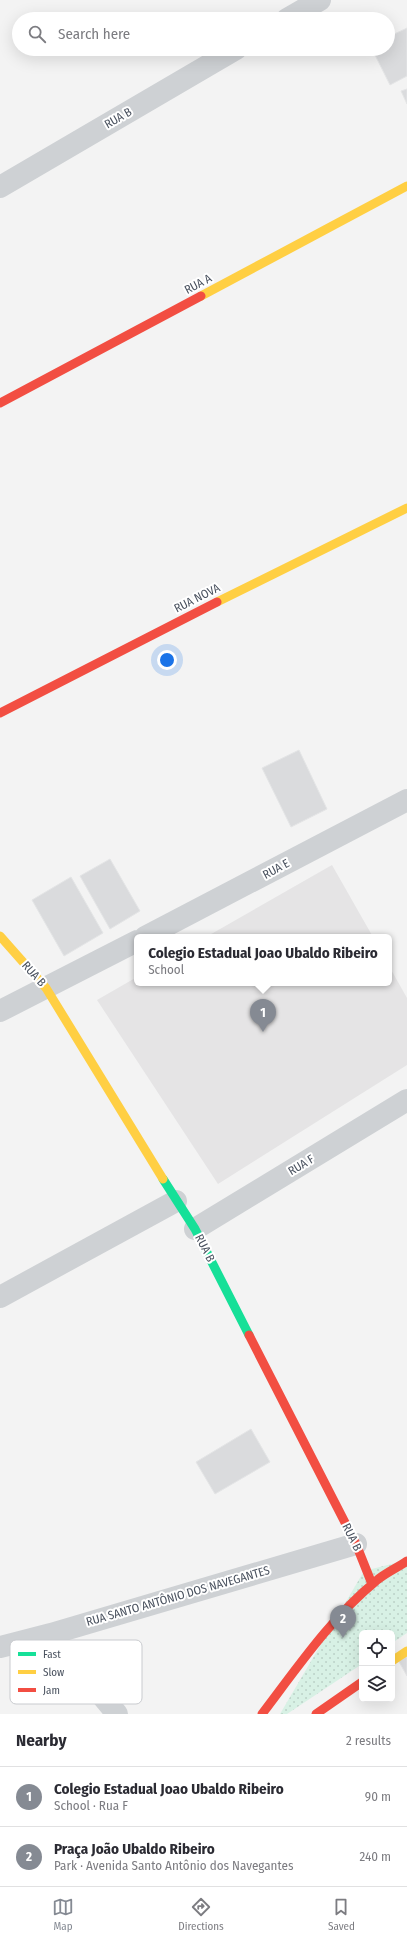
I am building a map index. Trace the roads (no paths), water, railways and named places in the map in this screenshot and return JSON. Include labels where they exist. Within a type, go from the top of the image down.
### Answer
[{"type":"street","points":[[299,12],[320,0]]},
{"type":"street","name":"RUA B","points":[[0,187],[224,56]]},
{"type":"street","name":"RUA A","points":[[0,403],[407,186]]},
{"type":"street","name":"RUA NOVA","points":[[0,713],[299,560],[407,508]]},
{"type":"street","name":"RUA E","points":[[151,934],[407,800]]},
{"type":"street","name":"RUA B","points":[[0,936],[46,988],[176,1201],[195,1229],[356,1544],[372,1584]]},
{"type":"street","points":[[0,1011],[134,943]]},
{"type":"street","name":"RUA F","points":[[195,1229],[407,1100]]},
{"type":"street","points":[[0,1297],[176,1201]]},
{"type":"street","name":"RUA SANTO ANTÔNIO DOS NAVEGANTES","points":[[27,1640],[356,1544]]},
{"type":"street","points":[[262,1714],[316,1645],[352,1603],[372,1584],[407,1561]]},
{"type":"street","points":[[51,1634],[56,1640]]},
{"type":"street","name":"RUA SANTO ANTÔNIO DOS NAVEGANTES","points":[[0,1647],[10,1644]]},
{"type":"street","points":[[395,1659],[407,1651]]},
{"type":"street","points":[[316,1714],[359,1684]]},
{"type":"street","points":[[109,1704],[117,1714]]},
{"type":"place","name":"Colegio Estadual Joao Ubaldo Ribeiro","points":[[263,1032]]},
{"type":"place","name":"Praça João Ubaldo Ribeiro","points":[[343,1638]]}]
